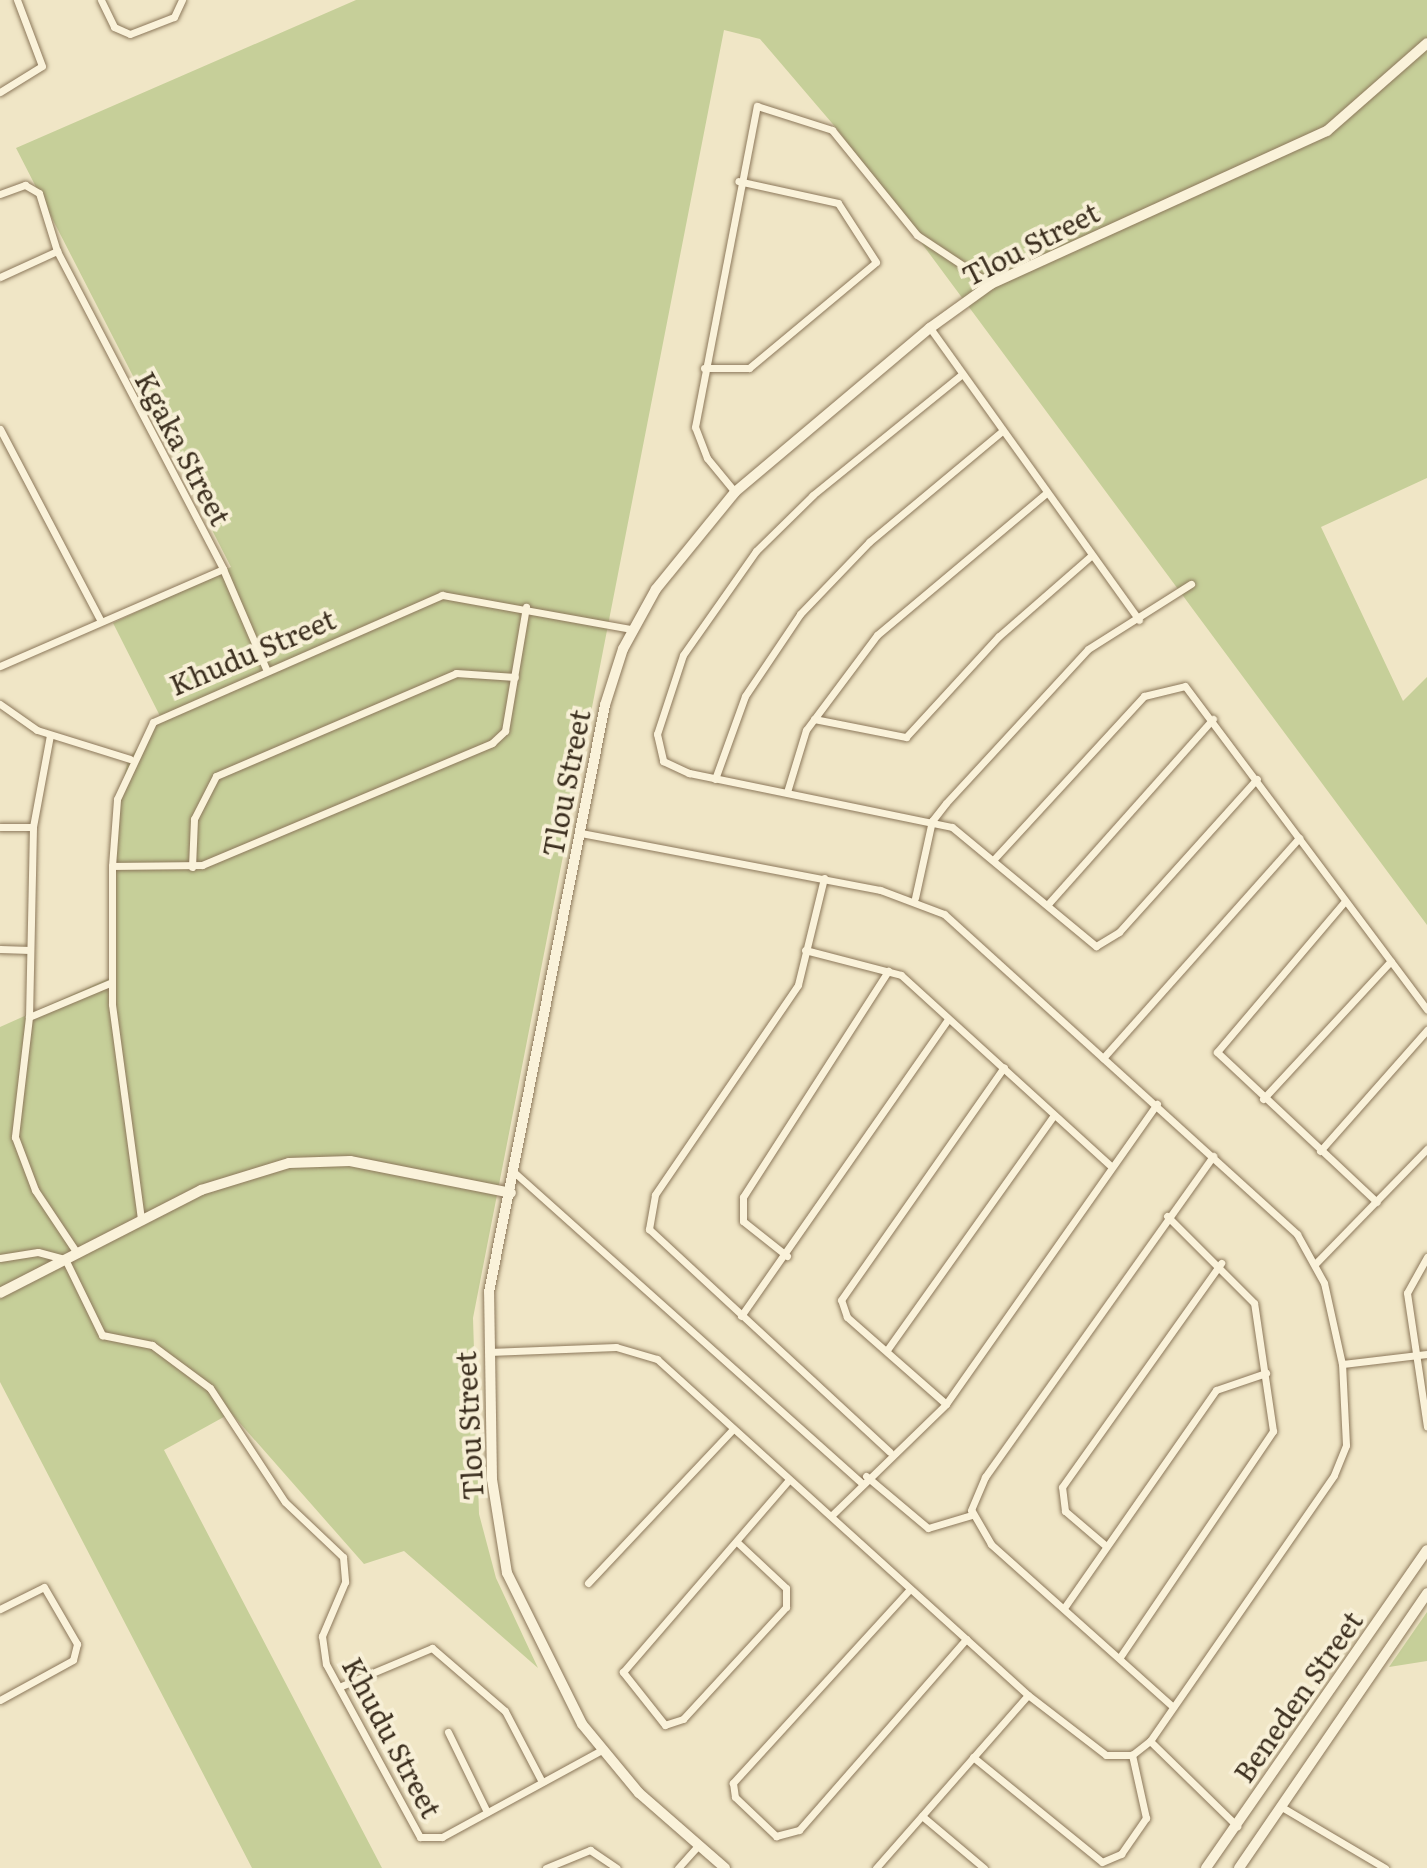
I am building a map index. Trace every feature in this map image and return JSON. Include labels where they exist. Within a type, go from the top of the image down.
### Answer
[{"type":"street","points":[[0,92],[42,66],[17,0]]},
{"type":"street","points":[[101,0],[114,27],[130,34],[174,17],[182,0]]},
{"type":"street","name":"Tlou Street","points":[[725,1868],[600,1751],[507,1573],[492,1479],[487,1352],[489,1292],[515,1173],[607,695],[631,629],[735,492],[930,328],[991,284],[1327,131],[1427,43]]},
{"type":"street","points":[[735,492],[707,458],[695,427],[738,181],[757,106],[811,120],[839,136],[917,235],[991,284]]},
{"type":"street","points":[[704,368],[749,368],[876,262],[838,203],[738,181]]},
{"type":"street","name":"Kgaka Street","points":[[0,194],[25,185],[37,190],[57,251],[223,569],[266,669]]},
{"type":"street","points":[[0,277],[57,251]]},
{"type":"street","points":[[930,328],[1001,432],[1139,620]]},
{"type":"street","points":[[961,375],[771,535],[686,648],[657,749],[676,769],[932,821],[995,858],[1093,945],[1109,942],[1257,779]]},
{"type":"street","points":[[0,429],[101,621]]},
{"type":"street","points":[[715,779],[745,696],[800,614],[869,542],[1001,432]]},
{"type":"street","points":[[787,792],[814,719],[889,622],[1046,493]]},
{"type":"street","points":[[814,719],[906,737],[999,636],[1092,555]]},
{"type":"street","points":[[0,666],[223,569]]},
{"type":"street","points":[[915,898],[932,821],[1088,649],[1139,620],[1191,584]]},
{"type":"street","name":"Khudu Street","points":[[141,1219],[110,983],[112,866],[117,799],[130,759],[158,717],[442,595],[526,607],[631,629]]},
{"type":"street","points":[[112,866],[192,867],[492,743],[505,731],[526,607]]},
{"type":"street","points":[[192,867],[194,819],[216,776],[456,673],[515,677]]},
{"type":"street","points":[[995,858],[1144,696],[1185,686],[1213,719],[1427,1010]]},
{"type":"street","points":[[0,704],[50,735],[130,759]]},
{"type":"street","points":[[1048,904],[1213,719]]},
{"type":"street","points":[[50,735],[33,827],[29,1017],[17,1144],[35,1190],[77,1253]]},
{"type":"street","points":[[0,827],[33,827]]},
{"type":"street","points":[[487,1352],[642,1350],[832,1515],[910,1589],[1090,1748],[1132,1755],[1150,1741],[1334,1475],[1346,1445],[1342,1364],[1315,1264],[1286,1223],[971,936],[915,898],[580,833]]},
{"type":"street","points":[[1103,1058],[1299,838]]},
{"type":"street","points":[[824,878],[786,1006],[649,1205],[655,1238],[890,1452]]},
{"type":"street","points":[[1345,901],[1218,1046],[1218,1058],[1377,1202]]},
{"type":"street","points":[[0,949],[30,950]]},
{"type":"street","points":[[805,950],[888,971],[1004,1067],[1110,1165]]},
{"type":"street","points":[[1263,1099],[1391,961]]},
{"type":"street","points":[[787,1256],[743,1221],[743,1197],[888,971]]},
{"type":"street","points":[[29,1017],[110,983]]},
{"type":"street","points":[[741,1316],[787,1256],[948,1019]]},
{"type":"street","points":[[1320,1151],[1427,1030]]},
{"type":"street","points":[[946,1404],[847,1317],[845,1290],[1004,1067]]},
{"type":"street","points":[[832,1515],[890,1452],[946,1404],[1110,1165],[1157,1104]]},
{"type":"street","points":[[887,1350],[1054,1115]]},
{"type":"street","points":[[1315,1264],[1427,1149]]},
{"type":"street","points":[[972,1515],[985,1477],[1167,1216],[1213,1156]]},
{"type":"street","points":[[0,1293],[141,1219],[236,1176],[305,1161],[350,1161],[511,1193]]},
{"type":"street","points":[[515,1173],[864,1479],[928,1528],[972,1515]]},
{"type":"street","points":[[1120,1657],[1268,1440],[1261,1320],[1247,1290],[1167,1216]]},
{"type":"street","points":[[0,1258],[38,1252],[65,1259]]},
{"type":"street","points":[[1427,1257],[1407,1293],[1414,1357],[1427,1427]]},
{"type":"street","name":"Khudu Street","points":[[65,1259],[92,1324],[102,1335],[152,1345],[210,1388],[285,1502],[343,1557],[345,1582],[322,1636],[339,1687],[426,1839],[487,1812]]},
{"type":"street","points":[[1106,1546],[1065,1511],[1062,1487],[1221,1263]]},
{"type":"street","points":[[1342,1364],[1427,1354]]},
{"type":"street","points":[[1064,1608],[1216,1390],[1266,1373]]},
{"type":"street","points":[[588,1583],[732,1430]]},
{"type":"street","points":[[737,1542],[786,1588],[786,1607],[683,1719],[665,1725],[623,1672],[789,1480]]},
{"type":"street","points":[[972,1515],[991,1544],[1172,1706]]},
{"type":"street","name":"Beneden Street","points":[[1206,1868],[1427,1550]]},
{"type":"street","points":[[0,1609],[44,1587],[77,1644],[73,1660],[0,1700]]},
{"type":"street","points":[[910,1589],[733,1783],[735,1797],[776,1836],[799,1830],[966,1639]]},
{"type":"street","name":"Beneden Street","points":[[1239,1868],[1427,1593]]},
{"type":"street","points":[[339,1687],[432,1648],[505,1711],[542,1782]]},
{"type":"street","points":[[876,1868],[1028,1695]]},
{"type":"street","points":[[448,1732],[487,1812],[600,1751]]},
{"type":"street","points":[[1150,1741],[1237,1826]]},
{"type":"street","points":[[973,1757],[1102,1862],[1121,1854],[1146,1818],[1132,1755]]},
{"type":"street","points":[[1280,1806],[1385,1868]]},
{"type":"street","points":[[922,1816],[984,1868]]},
{"type":"street","points":[[678,1868],[699,1845]]},
{"type":"street","points":[[546,1868],[590,1850],[617,1868]]},
{"type":"green space","points":[[356,0],[1427,0],[1427,478],[1321,527],[1403,701],[1427,677],[1427,925],[837,129],[760,39],[724,30],[473,1318],[479,1514],[496,1578],[538,1668],[404,1551],[364,1564],[231,1413],[164,1450],[382,1868],[252,1868],[0,1382],[0,1027],[114,976],[115,815],[128,760],[161,718],[113,623],[231,567],[16,148]]},
{"type":"green space","points":[[1427,1612],[1427,1661],[1389,1667]]}]
